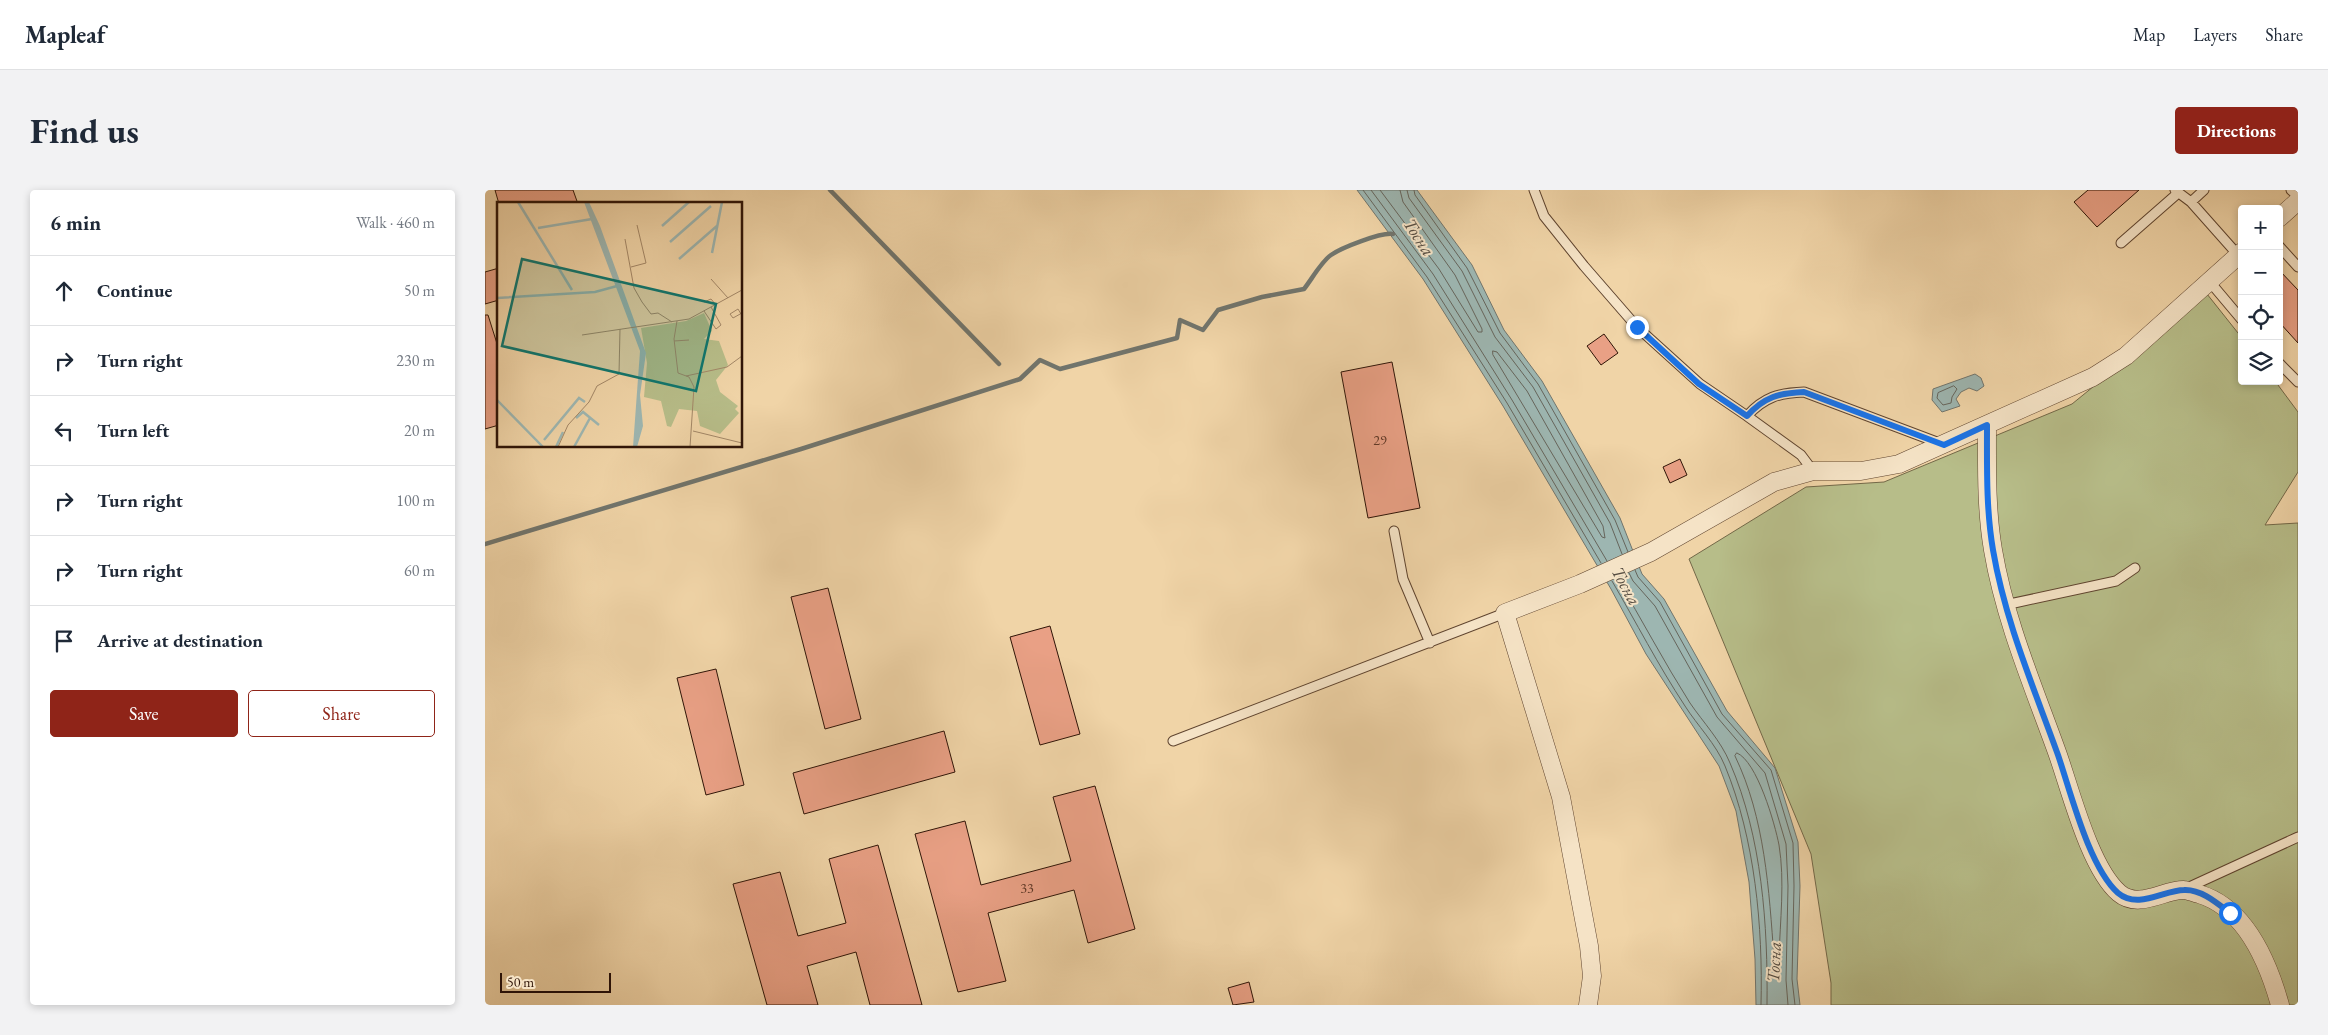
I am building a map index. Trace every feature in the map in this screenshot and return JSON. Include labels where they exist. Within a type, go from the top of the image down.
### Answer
[{"type":"street","points":[[2283,214],[2298,201]]},
{"type":"street","points":[[1588,1005],[1592,976],[1589,946],[1561,797],[1505,613],[1580,584],[1651,552],[1774,482],[1813,471],[1861,471],[1899,464],[2093,377],[2125,356],[2238,256]]},
{"type":"street","points":[[1987,425],[1988,508],[1992,547],[2005,605],[2089,844],[2106,879],[2120,894],[2138,900],[2160,897],[2184,890],[2211,897],[2230,913],[2250,935],[2272,977],[2280,1005]]},
{"type":"lane","points":[[1533,190],[1544,216],[1637,327],[1699,384],[1801,455],[1813,471]]},
{"type":"lane","points":[[2191,202],[2204,190]]},
{"type":"lane","points":[[2291,190],[2298,196]]},
{"type":"lane","points":[[2121,243],[2176,192],[2191,202],[2238,252]]},
{"type":"lane","points":[[2283,250],[2298,267]]},
{"type":"lane","points":[[2210,282],[2238,315]]},
{"type":"lane","points":[[2283,367],[2298,382]]},
{"type":"lane","points":[[1747,416],[1755,406],[1780,393],[1804,392],[1944,445]]},
{"type":"lane","points":[[1394,531],[1403,578],[1430,643]]},
{"type":"lane","points":[[2005,605],[2115,581],[2135,568]]},
{"type":"lane","points":[[1173,741],[1505,613]]},
{"type":"lane","points":[[2184,890],[2298,837]]},
{"type":"green space","points":[[2207,294],[2238,333],[2238,385],[2278,385],[2298,412],[2298,472],[2265,525],[2298,523],[2298,1005],[1831,1005],[1831,983],[1811,854],[1689,559],[1806,487],[1884,482],[2072,404]]},
{"type":"water","name":"Тосна","points":[[1357,190],[1417,190],[1472,265],[1504,330],[1542,381],[1620,518],[1642,574],[1664,599],[1727,711],[1775,768],[1798,842],[1800,886],[1797,979],[1800,1005],[1756,1005],[1755,959],[1749,882],[1736,811],[1719,766],[1646,654],[1611,589],[1503,406],[1423,279]]},
{"type":"water","points":[[1975,374],[1981,378],[1984,386],[1977,391],[1969,388],[1961,392],[1956,399],[1960,406],[1942,412],[1932,400],[1933,389]]},
{"type":"building","points":[[495,190],[573,190],[577,202],[498,202]]},
{"type":"building","points":[[2088,190],[2139,190],[2097,227],[2074,202]]},
{"type":"building","points":[[497,269],[497,301],[485,304],[485,272]]},
{"type":"building","points":[[2283,274],[2298,290],[2298,343],[2283,326]]},
{"type":"building","points":[[485,315],[488,315],[497,344],[497,426],[485,429]]},
{"type":"building","points":[[1604,334],[1618,353],[1601,365],[1587,346]]},
{"type":"building","points":[[1392,362],[1420,508],[1368,518],[1341,372]]},
{"type":"building","points":[[1680,459],[1687,475],[1670,483],[1663,467]]},
{"type":"building","points":[[828,588],[861,719],[825,729],[791,597]]},
{"type":"building","points":[[1050,626],[1080,734],[1040,745],[1010,637]]},
{"type":"building","points":[[716,669],[744,785],[706,795],[677,678]]},
{"type":"building","points":[[944,731],[955,772],[804,814],[793,773]]},
{"type":"building","points":[[1095,786],[1135,929],[1088,943],[1074,890],[988,913],[1006,981],[958,992],[915,834],[965,821],[981,885],[1071,861],[1053,797]]},
{"type":"building","points":[[878,845],[922,1005],[870,1005],[856,952],[807,966],[818,1005],[767,1005],[733,884],[780,872],[798,936],[846,923],[829,859]]},
{"type":"building","points":[[1249,982],[1254,1002],[1233,1005],[1228,988]]},
{"type":"waterway","points":[[830,190],[999,364]]},
{"type":"waterway","points":[[485,544],[801,449],[1020,379],[1040,360],[1060,369],[1177,338],[1180,320],[1203,330],[1218,310],[1262,297],[1304,289],[1320,266],[1331,255],[1361,241],[1380,235],[1393,234]]},
{"type":"route","points":[[1637,327],[1699,384],[1747,416],[1755,406],[1780,393],[1804,392],[1944,445],[1987,425],[1988,508],[1999,586],[2019,649],[2089,844],[2106,879],[2120,894],[2138,900],[2160,897],[2184,890],[2211,897],[2230,913]]}]
